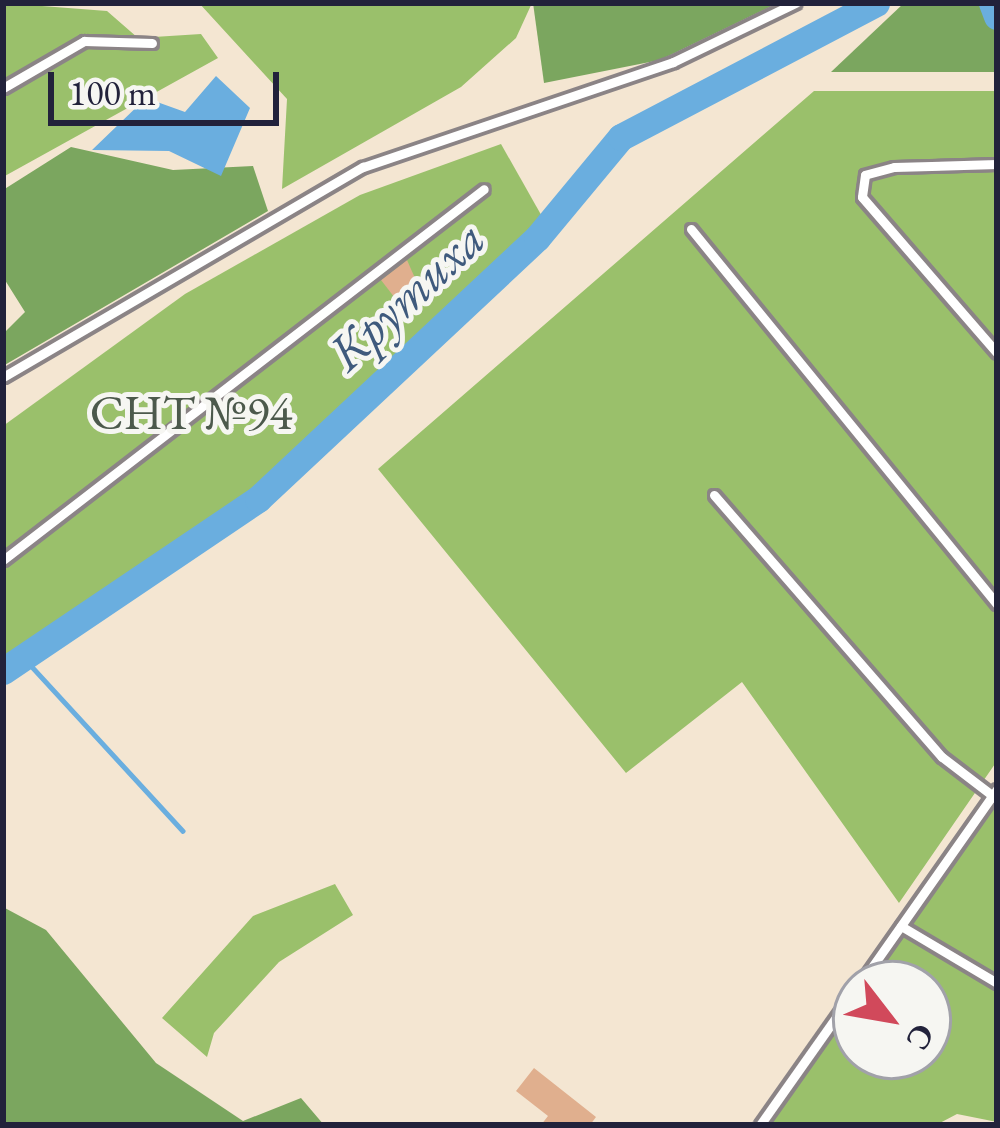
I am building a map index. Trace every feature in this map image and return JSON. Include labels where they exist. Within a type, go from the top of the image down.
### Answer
[{"type":"lane","points":[[3,377],[363,167],[673,62],[796,3]]},
{"type":"lane","points":[[3,88],[84,40],[152,43]]},
{"type":"lane","points":[[997,164],[894,167],[865,175],[862,197],[997,353]]},
{"type":"lane","points":[[3,560],[484,189]]},
{"type":"lane","points":[[691,230],[997,604]]},
{"type":"lane","points":[[714,495],[943,757],[995,795],[877,960]]},
{"type":"lane","points":[[901,926],[997,983]]},
{"type":"lane","points":[[760,1125],[832,1024]]},
{"type":"green space","points":[[3,3],[107,11],[138,38],[201,34],[218,58],[3,177]]},
{"type":"green space","points":[[199,3],[532,3],[516,38],[461,87],[282,189],[287,99]]},
{"type":"green space","points":[[533,3],[778,3],[660,60],[544,83]]},
{"type":"green space","points":[[904,3],[997,3],[997,72],[831,72]]},
{"type":"green space","points":[[814,91],[997,91],[997,761],[899,903],[742,682],[626,773],[378,469]]},
{"type":"green space","name":"СНТ №94","points":[[501,144],[544,220],[264,489],[3,662],[3,426],[185,294],[360,195]]},
{"type":"green space","points":[[71,147],[173,170],[253,166],[268,211],[3,366],[3,334],[25,312],[3,277],[3,190]]},
{"type":"green space","points":[[997,792],[997,1122],[957,1114],[936,1125],[766,1125],[832,1028],[832,1080],[952,1080],[952,960],[879,960]]},
{"type":"green space","points":[[335,884],[353,915],[279,962],[214,1033],[207,1057],[162,1018],[253,916]]},
{"type":"green space","points":[[3,907],[46,930],[156,1063],[243,1121],[301,1098],[324,1125],[3,1125]]},
{"type":"water","points":[[216,76],[250,108],[221,176],[169,151],[92,150],[146,98],[185,112]]},
{"type":"building","points":[[407,260],[418,285],[398,302],[381,280]]},
{"type":"building","points":[[534,1068],[596,1117],[590,1125],[541,1125],[548,1116],[516,1091]]},
{"type":"waterway","name":"Крутиха","points":[[3,671],[258,499],[537,238],[621,137],[876,3]]},
{"type":"waterway","name":"Крутиха","points":[[992,3],[997,16]]},
{"type":"waterway","points":[[23,657],[183,831]]}]
